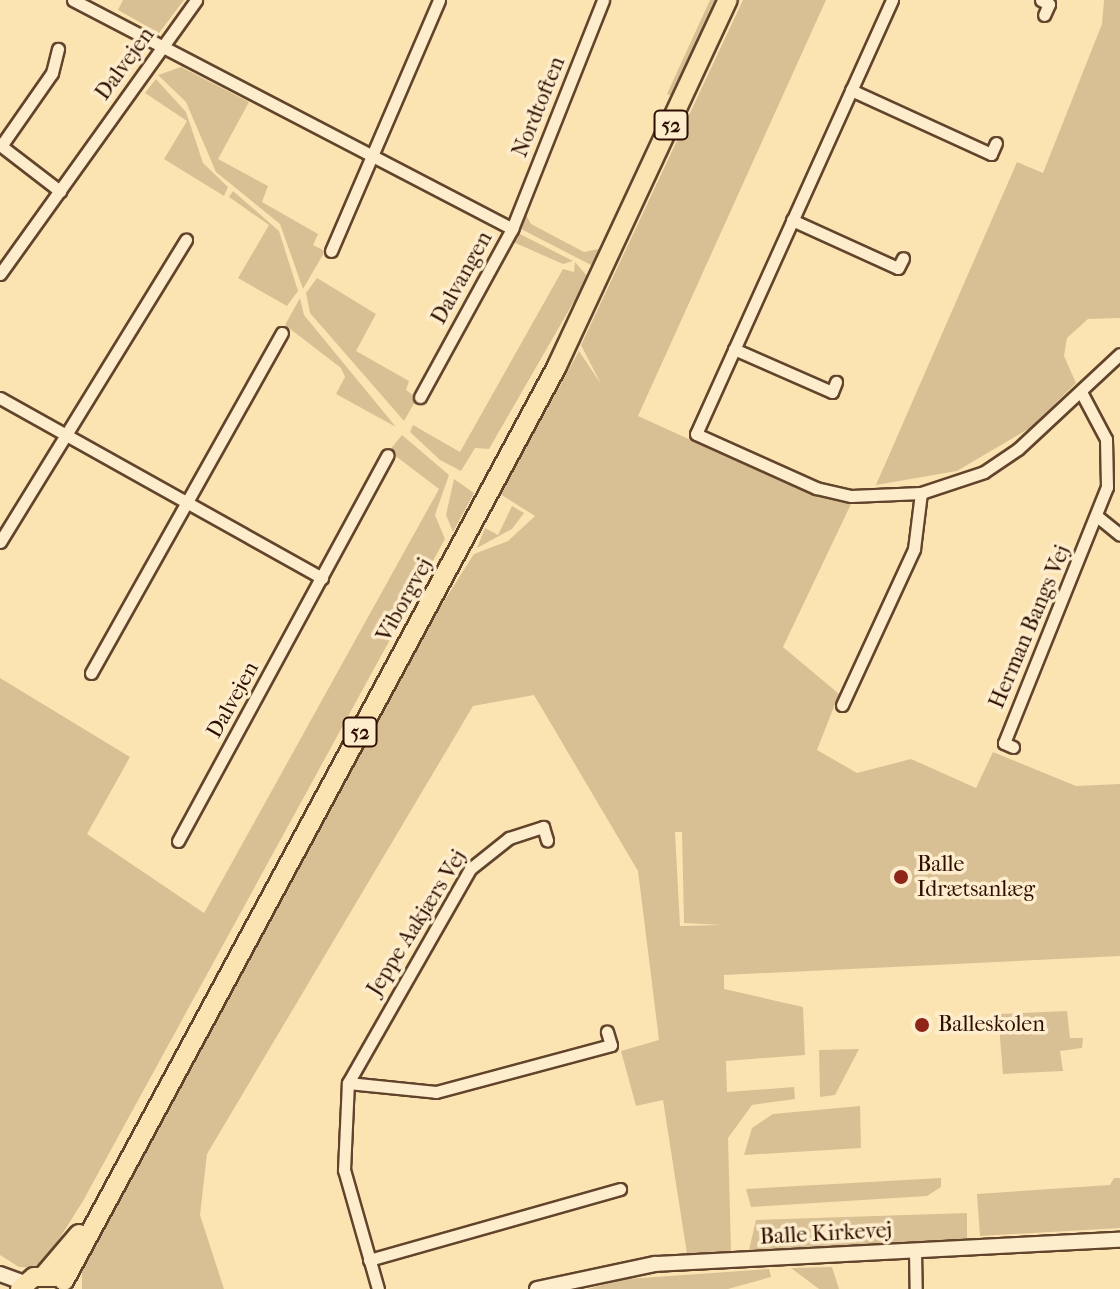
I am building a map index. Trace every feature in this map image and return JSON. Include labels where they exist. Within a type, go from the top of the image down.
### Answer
[{"type":"main road","name":"Viborgvej","points":[[67,1285],[98,1210],[557,366],[728,0]]},
{"type":"main road","name":"Viborgvej","points":[[44,1275],[98,1210]]},
{"type":"main road","points":[[22,1286],[44,1275],[67,1285]]},
{"type":"street","name":"Dalvangen","points":[[73,0],[377,155],[512,229],[420,397]]},
{"type":"street","name":"Dalvejen","points":[[0,274],[196,0]]},
{"type":"street","points":[[331,251],[377,155],[439,0]]},
{"type":"street","name":"Nordtoften","points":[[512,229],[603,0]]},
{"type":"street","points":[[892,0],[696,434],[816,488],[851,496],[921,493],[984,472],[1081,392],[1120,354]]},
{"type":"street","points":[[1041,0],[1049,4],[1044,15]]},
{"type":"street","points":[[58,49],[52,73],[0,145],[60,191]]},
{"type":"street","points":[[851,90],[991,154],[996,143]]},
{"type":"street","points":[[792,220],[898,268],[903,258]]},
{"type":"street","points":[[0,542],[186,240]]},
{"type":"street","points":[[91,673],[282,333]]},
{"type":"street","points":[[734,349],[832,392],[836,382]]},
{"type":"street","name":"Herman Bangs Vej","points":[[1013,747],[1004,743],[1098,517],[1111,465],[1081,392]]},
{"type":"street","points":[[0,398],[322,578]]},
{"type":"street","name":"Dalvejen","points":[[178,841],[388,455]]},
{"type":"street","points":[[842,705],[914,549],[921,493]]},
{"type":"street","points":[[1098,517],[1120,535]]},
{"type":"street","name":"Jeppe Aakjærs Vej","points":[[378,1289],[344,1170],[348,1083],[470,869],[509,838],[543,827],[547,840]]},
{"type":"street","points":[[348,1083],[436,1092],[611,1045],[607,1032]]},
{"type":"street","points":[[369,1260],[620,1189]]},
{"type":"street","name":"Balle Kirkevej","points":[[537,1289],[655,1264],[1120,1240]]},
{"type":"street","points":[[915,1250],[916,1289]]},
{"type":"street","points":[[0,1274],[22,1286]]},
{"type":"shaded area","points":[[123,0],[184,0],[159,33],[118,10]]},
{"type":"shaded area","points":[[710,0],[716,0],[673,96],[667,94]]},
{"type":"shaded area","points":[[743,0],[826,0],[638,416],[790,485],[851,504],[783,647],[839,694],[817,750],[857,773],[911,759],[976,788],[993,752],[1076,786],[1120,784],[1120,956],[724,975],[724,989],[803,1007],[805,1055],[726,1061],[727,1092],[794,1087],[795,1099],[752,1105],[728,1138],[731,1251],[687,1254],[663,1100],[636,1106],[621,1051],[659,1040],[638,871],[534,695],[473,706],[207,1154],[200,1215],[224,1289],[82,1289],[82,1266],[124,1185],[430,623],[474,554],[508,541],[535,516],[500,494],[579,351],[601,384],[581,345]],"holes":[[[675,832],[682,832],[684,923],[721,925],[680,926]]]},
{"type":"shaded area","points":[[1104,0],[1120,0],[1120,318],[1088,319],[1067,338],[1064,356],[1076,383],[1030,428],[957,471],[876,485],[1017,162],[1043,173],[1102,24]]},
{"type":"shaded area","points":[[181,67],[249,102],[218,159],[268,186],[262,202],[318,234],[313,245],[325,251],[303,289],[280,224],[216,172],[186,102],[158,75]]},
{"type":"shaded area","points":[[156,79],[186,112],[203,163],[228,187],[224,196],[164,159],[187,121],[145,93]]},
{"type":"shaded area","points":[[233,191],[279,231],[298,291],[287,306],[238,278],[269,225],[229,197]]},
{"type":"shaded area","points":[[526,215],[531,224],[584,252],[603,248],[595,267],[521,229]]},
{"type":"shaded area","points":[[518,233],[573,261],[563,264],[513,242]]},
{"type":"shaded area","points":[[575,262],[588,277],[489,449],[475,448],[461,471],[440,460],[410,432],[413,425],[460,452],[563,269],[574,272]]},
{"type":"shaded area","points":[[317,278],[376,314],[356,351],[409,381],[406,390],[417,398],[404,421],[310,313],[306,293]]},
{"type":"shaded area","points":[[300,298],[304,315],[396,427],[336,394],[345,377],[341,368],[285,325]]},
{"type":"shaded area","points":[[402,435],[449,475],[435,515],[445,539],[83,1201],[49,1255],[34,1268],[19,1267],[0,1255],[0,678],[130,757],[87,834],[204,913],[439,489],[389,451]]},
{"type":"shaded area","points":[[454,479],[474,493],[453,532],[446,515]]},
{"type":"shaded area","points":[[512,506],[524,513],[512,529],[477,548],[485,528],[498,535]]},
{"type":"shaded area","points":[[1067,1011],[1070,1038],[1083,1038],[1082,1048],[1060,1051],[1063,1071],[1003,1074],[998,1014]]},
{"type":"shaded area","points":[[859,1049],[835,1095],[820,1097],[819,1050]]},
{"type":"shaded area","points":[[860,1106],[861,1148],[744,1155],[752,1128],[773,1114]]},
{"type":"shaded area","points":[[941,1178],[941,1187],[927,1196],[751,1207],[746,1189]]},
{"type":"shaded area","points":[[1114,1178],[1120,1178],[1120,1228],[980,1236],[977,1194],[1110,1185]]},
{"type":"shaded area","points":[[967,1213],[967,1239],[749,1250],[756,1220]]},
{"type":"shaded area","points":[[832,1267],[839,1289],[819,1289],[791,1268]]},
{"type":"shaded area","points":[[769,1269],[771,1277],[728,1289],[587,1289],[627,1279]]},
{"type":"place","name":"Balle Idrætsanlæg","points":[[901,877]]},
{"type":"place","name":"Balleskolen","points":[[922,1025]]}]
